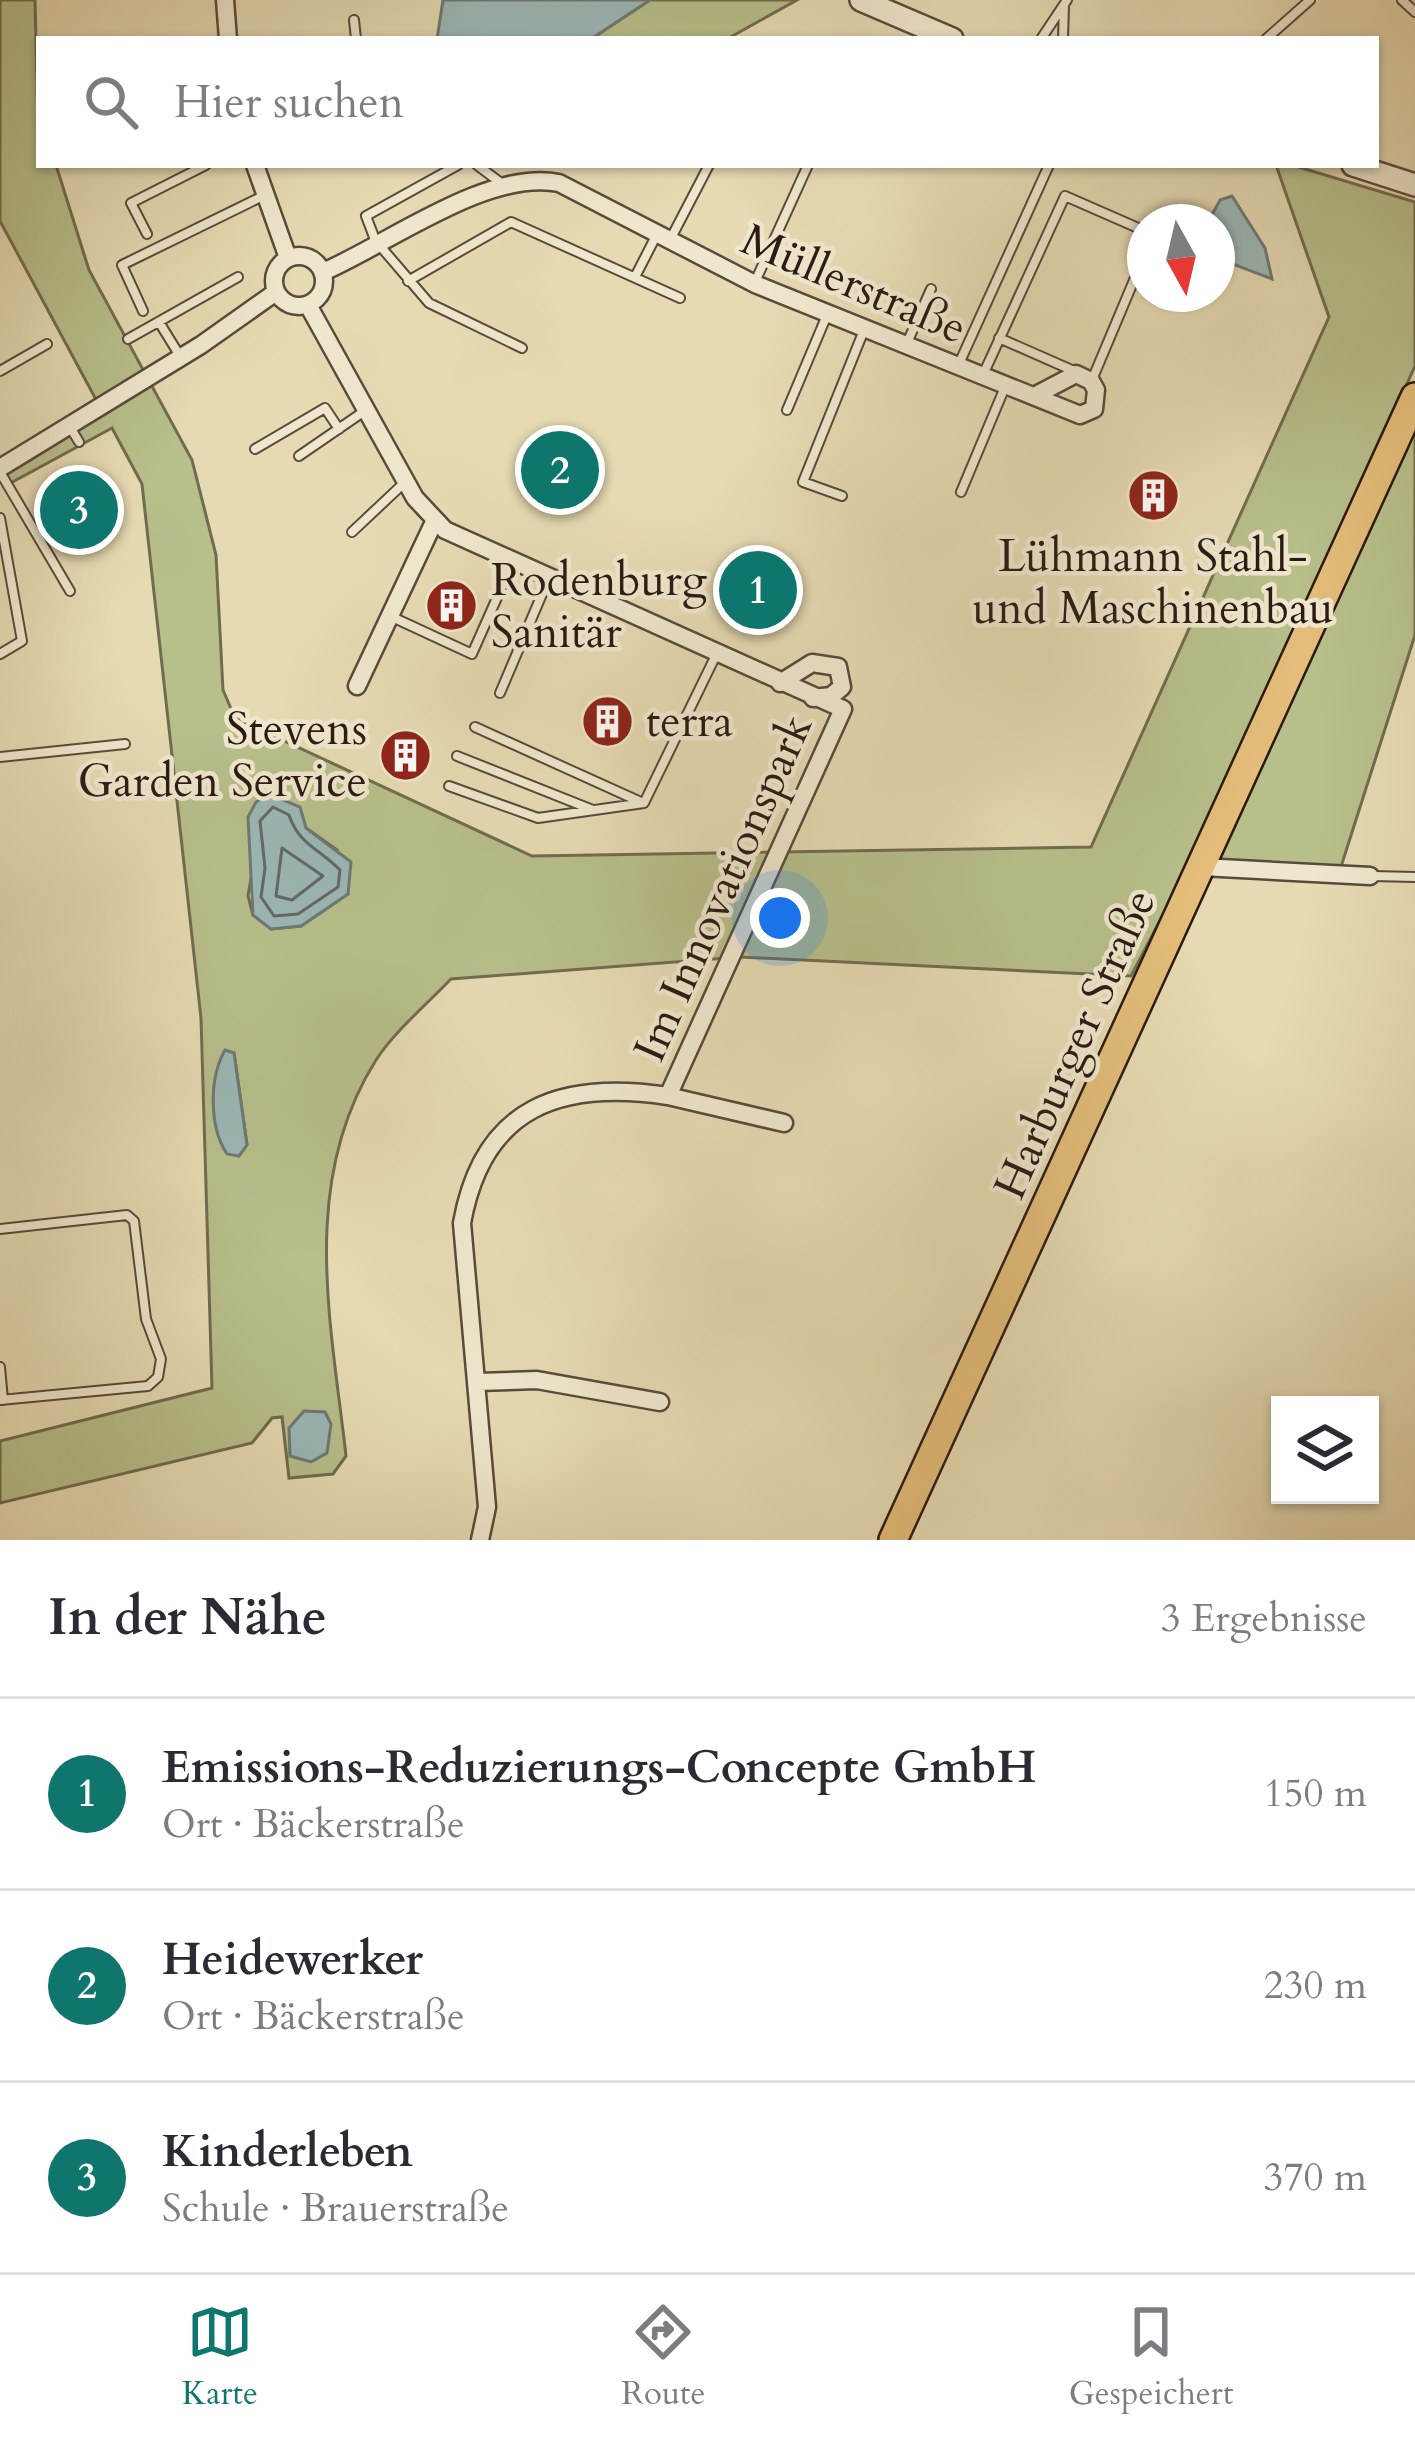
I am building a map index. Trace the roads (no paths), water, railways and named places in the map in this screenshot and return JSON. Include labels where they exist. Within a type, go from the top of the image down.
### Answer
[{"type":"main road","points":[[1202,868],[1415,397]]},
{"type":"main road","name":"Harburger Straße","points":[[893,1540],[1202,868]]},
{"type":"street","points":[[225,0],[228,36]]},
{"type":"street","points":[[861,0],[945,36]]},
{"type":"street","points":[[256,168],[287,258]]},
{"type":"street","points":[[1362,168],[1415,185]]},
{"type":"street","name":"Müllerstraße","points":[[323,272],[503,184],[535,178],[559,183],[754,284],[1080,415],[1094,409],[1097,401],[1083,378]]},
{"type":"street","points":[[308,257],[323,272],[322,291],[308,305],[290,305],[275,292],[274,273],[287,258],[308,257]]},
{"type":"street","points":[[0,470],[74,434],[275,292]]},
{"type":"street","points":[[308,305],[406,482],[434,522],[548,580],[812,698],[831,696],[842,687],[838,667],[812,663],[780,683]]},
{"type":"street","points":[[1034,396],[1083,378]]},
{"type":"street","points":[[357,686],[434,522]]},
{"type":"street","name":"Im Innovationspark","points":[[668,1096],[842,709],[812,698]]},
{"type":"street","name":"Harburger Straße","points":[[1202,868],[1370,876]]},
{"type":"street","name":"Im Innovationspark","points":[[480,1540],[487,1508],[462,1223],[482,1157],[509,1126],[544,1102],[578,1090],[668,1096],[784,1124]]},
{"type":"street","points":[[478,1382],[537,1380],[660,1402]]},
{"type":"lane","points":[[1269,36],[1310,0]]},
{"type":"lane","points":[[1402,0],[1415,11]]},
{"type":"lane","points":[[1043,36],[1065,2]]},
{"type":"lane","points":[[1063,36],[1065,2]]},
{"type":"lane","points":[[354,20],[356,36]]},
{"type":"lane","points":[[147,235],[131,203],[200,168]]},
{"type":"lane","points":[[453,168],[366,216],[380,247],[429,303],[522,348]]},
{"type":"lane","points":[[481,168],[503,184]]},
{"type":"lane","points":[[635,278],[707,168]]},
{"type":"lane","points":[[754,284],[807,168]]},
{"type":"lane","points":[[957,367],[1048,168]]},
{"type":"lane","points":[[143,311],[122,265],[264,195]]},
{"type":"lane","points":[[982,377],[1065,196],[1127,223]]},
{"type":"lane","points":[[408,281],[511,222],[680,298]]},
{"type":"lane","points":[[128,339],[238,277]]},
{"type":"lane","points":[[906,346],[931,289]]},
{"type":"lane","points":[[999,338],[1071,366],[1083,378],[1127,290]]},
{"type":"lane","points":[[788,410],[828,314]]},
{"type":"lane","points":[[159,322],[181,358]]},
{"type":"lane","points":[[842,496],[803,482],[864,329]]},
{"type":"lane","points":[[0,371],[47,344]]},
{"type":"lane","points":[[961,492],[1006,386]]},
{"type":"lane","points":[[254,449],[325,408],[339,429]]},
{"type":"lane","points":[[299,456],[366,410]]},
{"type":"lane","points":[[0,470],[70,591]]},
{"type":"lane","points":[[352,532],[406,482]]},
{"type":"lane","points":[[0,518],[22,641],[0,654]]},
{"type":"lane","points":[[389,616],[472,654],[512,563]]},
{"type":"lane","points":[[500,693],[548,580]]},
{"type":"lane","points":[[644,803],[716,655]]},
{"type":"lane","points":[[475,728],[644,803]]},
{"type":"lane","points":[[0,757],[125,744]]},
{"type":"lane","points":[[458,756],[594,810]]},
{"type":"lane","points":[[449,786],[524,817],[644,803]]},
{"type":"lane","name":"Harburger Straße","points":[[1370,876],[1415,877]]},
{"type":"lane","points":[[0,1229],[127,1215],[134,1221],[146,1319],[161,1359],[158,1377],[148,1386],[2,1400],[0,1367]]},
{"type":"water","points":[[443,0],[650,0],[596,36],[437,36]]},
{"type":"water","points":[[1232,196],[1265,248],[1272,279],[1235,265],[1235,204],[1218,204]]},
{"type":"water","points":[[269,794],[300,807],[306,828],[351,862],[348,894],[301,926],[271,929],[253,915],[248,817],[256,802]]},
{"type":"water","points":[[225,1050],[234,1053],[247,1145],[239,1156],[227,1154],[214,1117],[216,1074]]},
{"type":"water","points":[[304,1411],[325,1412],[331,1424],[327,1453],[311,1462],[290,1456],[289,1428]]},
{"type":"place","name":"Heidewerker","points":[[560,470]]},
{"type":"place","name":"Lühmann Stahl- und Maschinenbau","points":[[1153,495]]},
{"type":"place","name":"Kinderleben","points":[[79,510]]},
{"type":"place","name":"Emissions-Reduzierungs-Concepte GmbH","points":[[758,590]]},
{"type":"place","name":"Rodenburg Sanitär","points":[[452,606]]},
{"type":"place","name":"terra","points":[[607,721]]},
{"type":"place","name":"Stevens Garden Service","points":[[406,755]]}]
